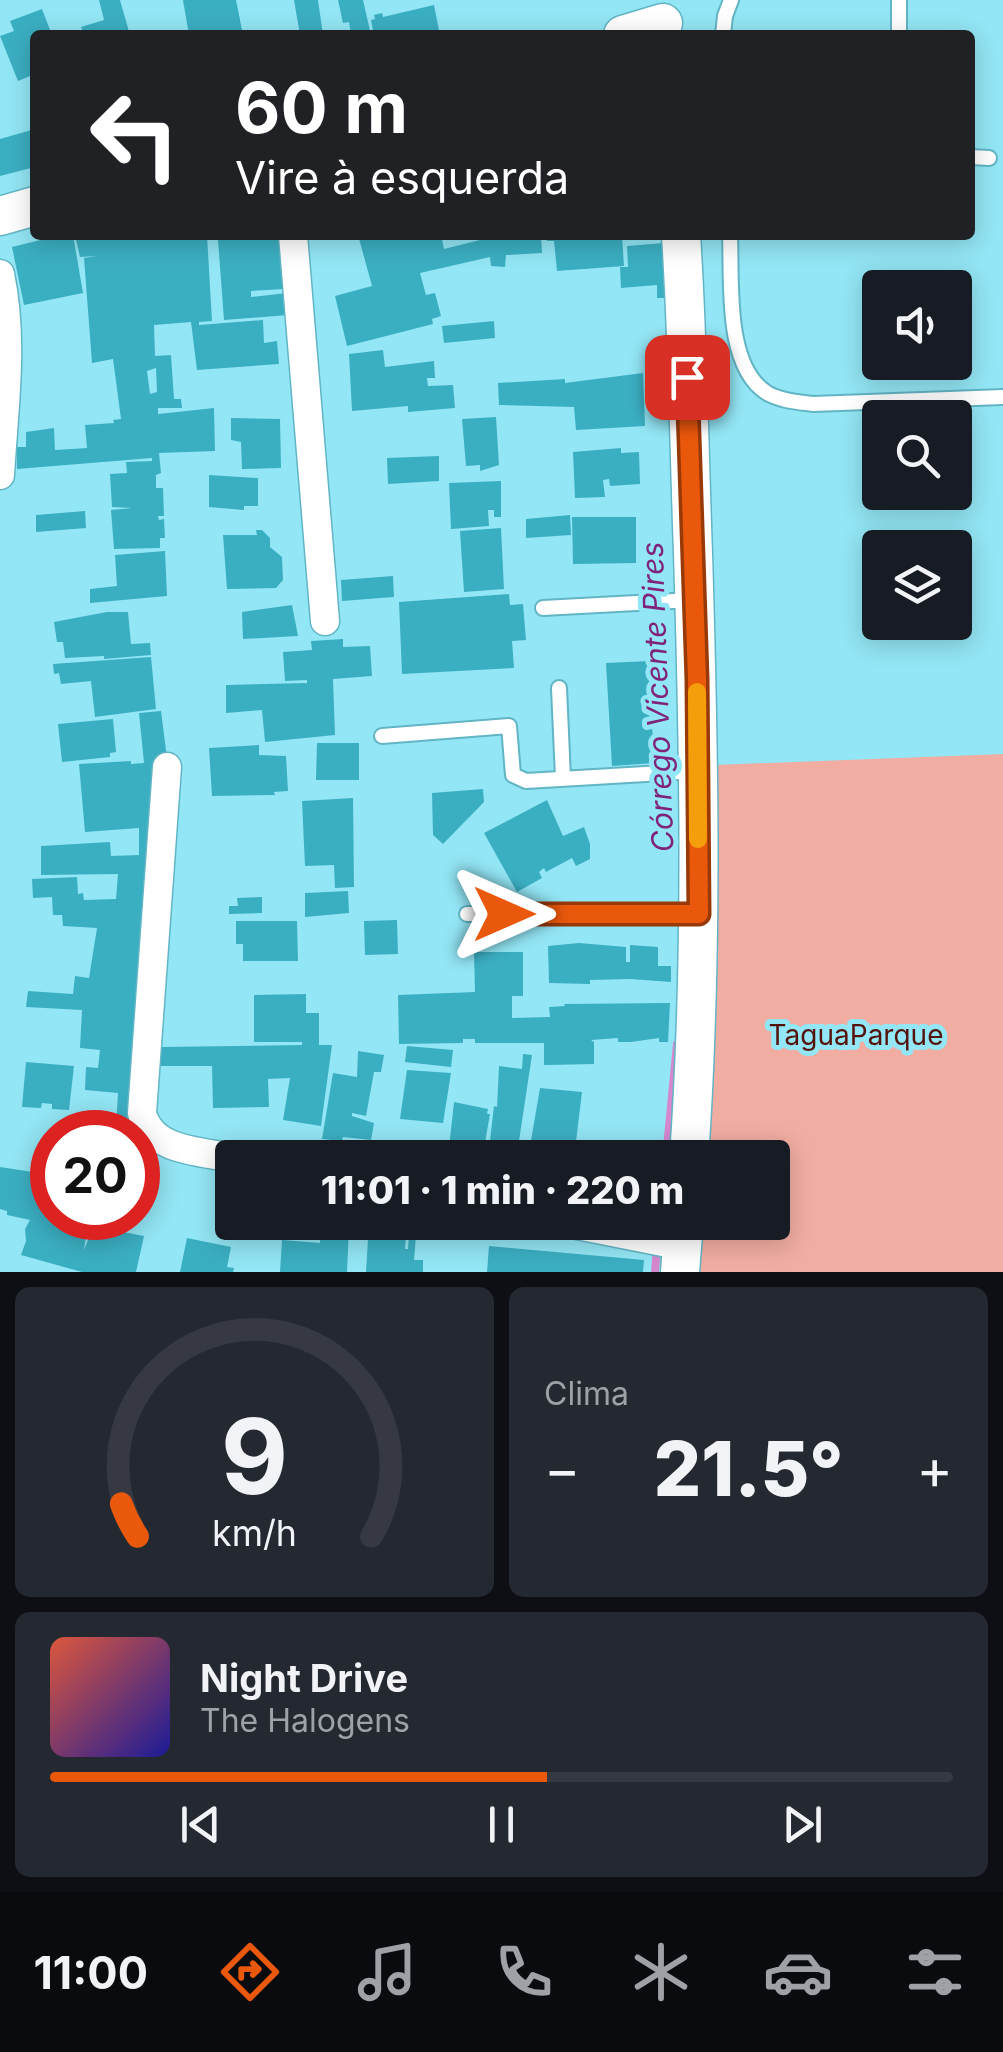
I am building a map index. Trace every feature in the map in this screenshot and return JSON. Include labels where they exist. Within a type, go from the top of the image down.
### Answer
[{"type":"street","points":[[0,216],[30,207]]},
{"type":"street","points":[[294,240],[325,621]]},
{"type":"street","points":[[682,240],[698,771],[696,1060],[690,1140]]},
{"type":"street","points":[[0,274],[9,349],[0,475]]},
{"type":"street","points":[[167,766],[142,1113],[152,1134],[165,1143],[215,1154]]},
{"type":"street","points":[[649,1240],[683,1247]]},
{"type":"lane","points":[[724,30],[731,0]]},
{"type":"lane","points":[[899,0],[899,30]]},
{"type":"lane","points":[[975,157],[989,158]]},
{"type":"lane","points":[[730,240],[735,333],[741,360],[751,378],[767,392],[814,404],[1003,397]]},
{"type":"lane","points":[[543,608],[694,600]]},
{"type":"lane","points":[[559,688],[562,778]]},
{"type":"lane","points":[[382,736],[510,726],[513,775],[526,780],[698,771]]},
{"type":"lane","points":[[467,914],[699,914]]},
{"type":"green space","name":"TaguaParque","points":[[1003,754],[1003,1272],[697,1272],[699,1240],[790,1240],[790,1140],[704,1140],[714,765]]},
{"type":"building","points":[[99,0],[120,0],[129,30],[82,30],[81,27],[104,20]]},
{"type":"building","points":[[183,0],[236,0],[242,30],[188,30]]},
{"type":"building","points":[[294,0],[318,0],[322,30],[299,30]]},
{"type":"building","points":[[338,0],[363,0],[370,30],[350,30],[349,22],[343,23]]},
{"type":"building","points":[[434,5],[439,30],[373,30],[374,15],[382,13],[383,17]]},
{"type":"building","points":[[42,9],[50,30],[30,30],[30,76],[18,81],[0,36],[14,31],[10,21]]},
{"type":"building","points":[[30,130],[30,168],[0,176],[0,139]]},
{"type":"building","points":[[41,240],[74,240],[83,293],[24,305],[12,247]]},
{"type":"building","points":[[76,240],[207,240],[212,321],[199,325],[263,320],[264,343],[277,341],[279,364],[197,370],[191,322],[154,325],[155,356],[171,355],[174,399],[181,399],[182,408],[158,408],[158,414],[214,408],[215,451],[159,453],[161,473],[156,475],[156,488],[163,488],[164,516],[158,516],[159,520],[164,519],[165,538],[160,538],[160,548],[114,549],[111,510],[132,508],[112,507],[110,474],[127,473],[126,462],[152,458],[17,469],[17,447],[26,447],[26,432],[54,428],[55,450],[87,448],[85,425],[121,419],[113,359],[92,363],[84,258],[96,256],[80,257]],"holes":[[[156,368],[157,392],[150,394],[147,371]]]},
{"type":"building","points":[[218,240],[280,240],[284,289],[251,291],[251,297],[287,293],[288,315],[224,320]]},
{"type":"building","points":[[359,240],[442,240],[444,249],[480,240],[541,240],[542,253],[506,255],[505,267],[491,266],[490,257],[420,273],[426,295],[435,293],[441,316],[432,319],[433,324],[347,346],[335,296],[372,286]]},
{"type":"building","points":[[622,240],[624,266],[557,271],[554,241],[547,241]]},
{"type":"building","points":[[664,243],[668,298],[657,298],[657,285],[621,288],[620,267],[628,267],[627,246]]},
{"type":"building","points":[[494,321],[495,338],[444,343],[442,326]]},
{"type":"building","points":[[383,350],[385,367],[434,361],[435,378],[427,378],[428,386],[453,385],[455,408],[408,412],[408,406],[352,411],[349,354]]},
{"type":"building","points":[[643,373],[645,426],[576,430],[574,407],[499,405],[498,383],[565,379],[565,383]]},
{"type":"building","points":[[496,417],[499,465],[480,471],[480,465],[466,466],[462,419]]},
{"type":"building","points":[[231,418],[280,419],[281,468],[242,469],[241,442],[231,440]]},
{"type":"building","points":[[621,448],[621,453],[639,452],[640,484],[610,486],[609,479],[603,480],[605,497],[575,498],[573,452]]},
{"type":"building","points":[[439,456],[439,481],[388,484],[387,458]]},
{"type":"building","points":[[209,475],[258,478],[258,506],[244,506],[244,510],[209,507]]},
{"type":"building","points":[[501,481],[501,517],[494,517],[494,510],[488,510],[489,526],[451,529],[449,483]]},
{"type":"building","points":[[85,511],[86,528],[36,532],[36,515]]},
{"type":"building","points":[[570,515],[571,535],[526,538],[526,519]]},
{"type":"building","points":[[572,517],[636,517],[636,563],[573,564]]},
{"type":"building","points":[[501,528],[504,589],[464,592],[460,531]]},
{"type":"building","points":[[256,530],[270,538],[270,547],[282,557],[283,580],[276,588],[227,589],[223,535],[257,535]]},
{"type":"building","points":[[165,551],[167,596],[90,603],[90,589],[117,586],[115,555]]},
{"type":"building","points":[[393,576],[394,597],[342,601],[341,580]]},
{"type":"building","points":[[509,594],[510,605],[523,604],[526,640],[512,641],[514,668],[402,674],[399,602]]},
{"type":"building","points":[[292,605],[298,636],[243,639],[242,612]]},
{"type":"building","points":[[128,612],[131,644],[150,643],[151,655],[65,658],[54,622]]},
{"type":"building","points":[[343,639],[343,647],[370,646],[372,676],[333,679],[335,735],[265,742],[262,710],[226,713],[226,685],[307,683],[285,681],[283,652],[312,650],[311,641]]},
{"type":"building","points":[[151,657],[156,709],[95,717],[91,681],[61,684],[59,673],[54,674],[53,664]]},
{"type":"building","points":[[649,661],[654,763],[612,766],[606,663]]},
{"type":"building","points":[[161,711],[168,766],[139,1073],[133,1110],[117,1110],[118,1093],[85,1090],[86,1067],[98,1068],[100,1050],[80,1048],[82,1010],[26,1007],[28,991],[73,994],[75,976],[89,978],[97,928],[63,926],[62,915],[53,915],[52,897],[33,898],[32,879],[77,877],[78,894],[83,893],[84,900],[116,899],[118,874],[41,875],[41,846],[110,842],[111,856],[139,855],[139,828],[85,832],[79,764],[144,763],[139,713]]},
{"type":"building","points":[[113,719],[116,752],[110,753],[110,757],[62,762],[58,724]]},
{"type":"building","points":[[317,743],[359,743],[359,780],[316,780]]},
{"type":"building","points":[[259,745],[259,755],[286,756],[288,791],[274,792],[275,795],[212,796],[209,748]]},
{"type":"building","points":[[483,789],[484,802],[443,844],[433,835],[432,793]]},
{"type":"building","points":[[353,798],[354,887],[335,888],[334,865],[305,866],[302,801]]},
{"type":"building","points":[[547,800],[563,836],[584,827],[590,859],[576,866],[572,858],[546,872],[544,868],[539,872],[542,878],[517,892],[484,833]]},
{"type":"building","points":[[348,891],[349,913],[305,917],[305,893]]},
{"type":"building","points":[[262,897],[262,913],[229,914],[229,906],[238,906],[237,898]]},
{"type":"building","points":[[397,920],[398,954],[365,955],[364,921]]},
{"type":"building","points":[[236,921],[297,921],[298,961],[243,961],[243,944],[236,944]]},
{"type":"building","points":[[579,943],[626,947],[626,962],[630,962],[630,945],[658,947],[658,966],[671,966],[671,982],[630,979],[590,980],[590,984],[549,983],[548,946]]},
{"type":"building","points":[[474,952],[523,952],[523,996],[512,996],[512,1018],[550,1017],[549,1007],[564,1004],[670,1003],[668,1042],[659,1042],[659,1038],[631,1042],[618,1042],[618,1038],[591,1040],[594,1064],[548,1065],[544,1065],[544,1043],[475,1043],[475,1039],[463,1039],[463,1043],[399,1044],[398,995],[475,992]]},
{"type":"building","points":[[306,994],[306,1013],[319,1013],[319,1045],[332,1045],[321,1126],[283,1120],[290,1078],[268,1079],[269,1107],[213,1108],[212,1066],[160,1066],[162,1047],[302,1045],[254,1042],[254,995]]},
{"type":"building","points":[[407,1046],[453,1050],[451,1067],[405,1062]]},
{"type":"building","points":[[358,1051],[384,1055],[381,1072],[374,1072],[366,1116],[352,1113],[374,1123],[371,1140],[322,1139],[333,1073],[357,1077]]},
{"type":"building","points":[[523,1054],[532,1055],[519,1140],[490,1140],[499,1066],[522,1069]]},
{"type":"building","points":[[26,1062],[74,1066],[69,1110],[52,1109],[52,1104],[42,1103],[41,1108],[22,1107]]},
{"type":"building","points":[[407,1070],[451,1073],[443,1123],[400,1119]]},
{"type":"building","points":[[540,1088],[582,1092],[576,1140],[531,1140]]},
{"type":"building","points":[[454,1102],[488,1109],[485,1140],[450,1140]]},
{"type":"building","points":[[0,1167],[30,1172],[30,1220],[7,1215],[7,1211],[0,1209]]},
{"type":"building","points":[[30,1220],[30,1240],[85,1240],[84,1250],[88,1240],[143,1240],[136,1272],[82,1272],[21,1255]]},
{"type":"building","points":[[187,1238],[231,1247],[227,1267],[234,1268],[233,1272],[180,1272]]},
{"type":"building","points":[[282,1240],[348,1240],[347,1272],[280,1272]]},
{"type":"building","points":[[368,1240],[406,1240],[408,1249],[409,1240],[416,1240],[414,1260],[423,1260],[423,1272],[366,1272]]},
{"type":"building","points":[[489,1246],[644,1260],[643,1272],[487,1272]]},
{"type":"waterway","name":"Córrego Vicente Pires","points":[[668,1140],[677,1044]]},
{"type":"waterway","name":"Córrego Vicente Pires","points":[[655,1272],[657,1247]]},
{"type":"slow traffic","points":[[697,692],[698,839]]},
{"type":"route","points":[[504,914],[699,914],[697,679],[687,377]]}]
